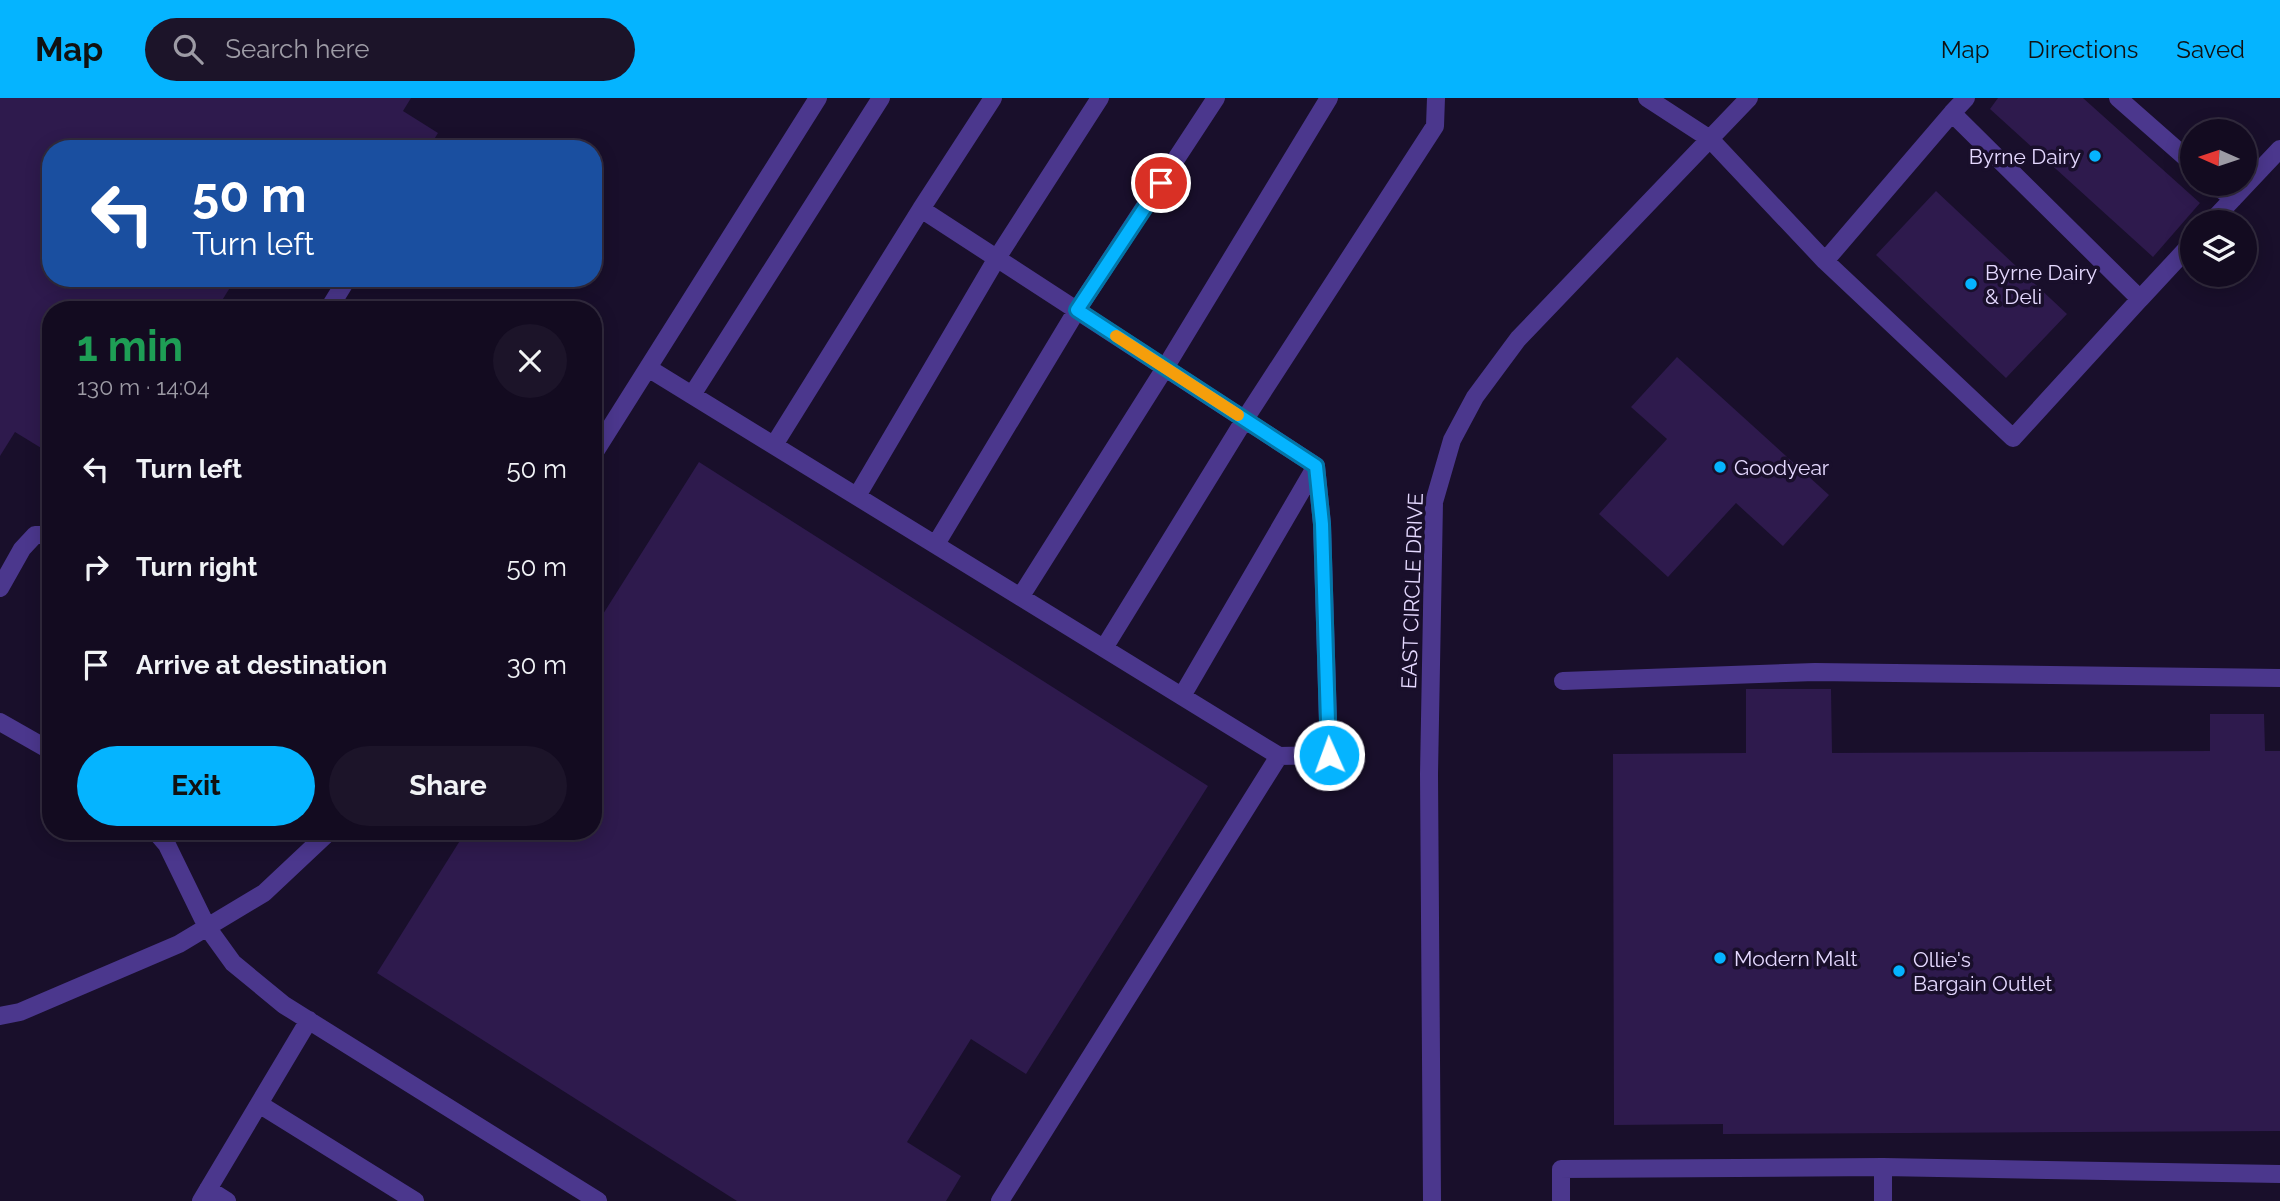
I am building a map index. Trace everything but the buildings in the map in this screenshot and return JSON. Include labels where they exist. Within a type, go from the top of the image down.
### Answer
[{"type":"street","points":[[602,441],[818,98]]},
{"type":"street","points":[[692,395],[881,98]]},
{"type":"street","points":[[774,445],[993,98]]},
{"type":"street","points":[[857,496],[997,258],[1100,98]]},
{"type":"street","points":[[936,544],[1077,310],[1216,98]]},
{"type":"street","points":[[1021,596],[1166,368],[1329,98]]},
{"type":"street","points":[[1104,648],[1245,419],[1435,126],[1436,98]]},
{"type":"street","points":[[1647,98],[1710,139],[1825,261],[2013,438],[2180,256]]},
{"type":"street","name":"EAST CIRCLE DRIVE","points":[[1432,1201],[1429,774],[1434,502],[1452,440],[1475,397],[1518,339],[1749,98]]},
{"type":"street","points":[[1825,261],[1966,98]]},
{"type":"street","points":[[2118,98],[2180,153]]},
{"type":"street","points":[[1952,113],[2140,299]]},
{"type":"street","points":[[2222,210],[2280,149]]},
{"type":"street","points":[[2229,196],[2233,199]]},
{"type":"street","points":[[921,209],[1316,466]]},
{"type":"street","points":[[648,368],[1279,755],[1329,755],[1322,524],[1316,466]]},
{"type":"street","points":[[1182,696],[1316,466]]},
{"type":"street","points":[[0,588],[22,550],[34,535],[42,535]]},
{"type":"street","points":[[1563,681],[1815,672],[2280,678]]},
{"type":"street","points":[[0,722],[42,746]]},
{"type":"street","points":[[1000,1201],[1279,755]]},
{"type":"street","points":[[163,840],[207,927],[233,962],[284,1005],[598,1201]]},
{"type":"street","points":[[0,1016],[20,1012],[179,944],[264,893],[320,840]]},
{"type":"street","points":[[227,1201],[205,1195],[309,1020]]},
{"type":"street","points":[[259,1104],[415,1201]]},
{"type":"street","points":[[1561,1201],[1561,1169],[1883,1167],[2280,1174]]},
{"type":"street","points":[[1883,1167],[1883,1201]]},
{"type":"slow traffic","points":[[1116,336],[1238,415]]},
{"type":"place","name":"Byrne Dairy","points":[[2095,156]]},
{"type":"place","name":"Byrne Dairy & Deli","points":[[1971,284]]},
{"type":"place","name":"Goodyear","points":[[1720,467]]},
{"type":"place","name":"Modern Malt","points":[[1720,958]]},
{"type":"place","name":"Ollie's Bargain Outlet","points":[[1899,971]]},
{"type":"route","points":[[1161,183],[1077,310],[1316,466],[1322,524],[1329,755]]}]
